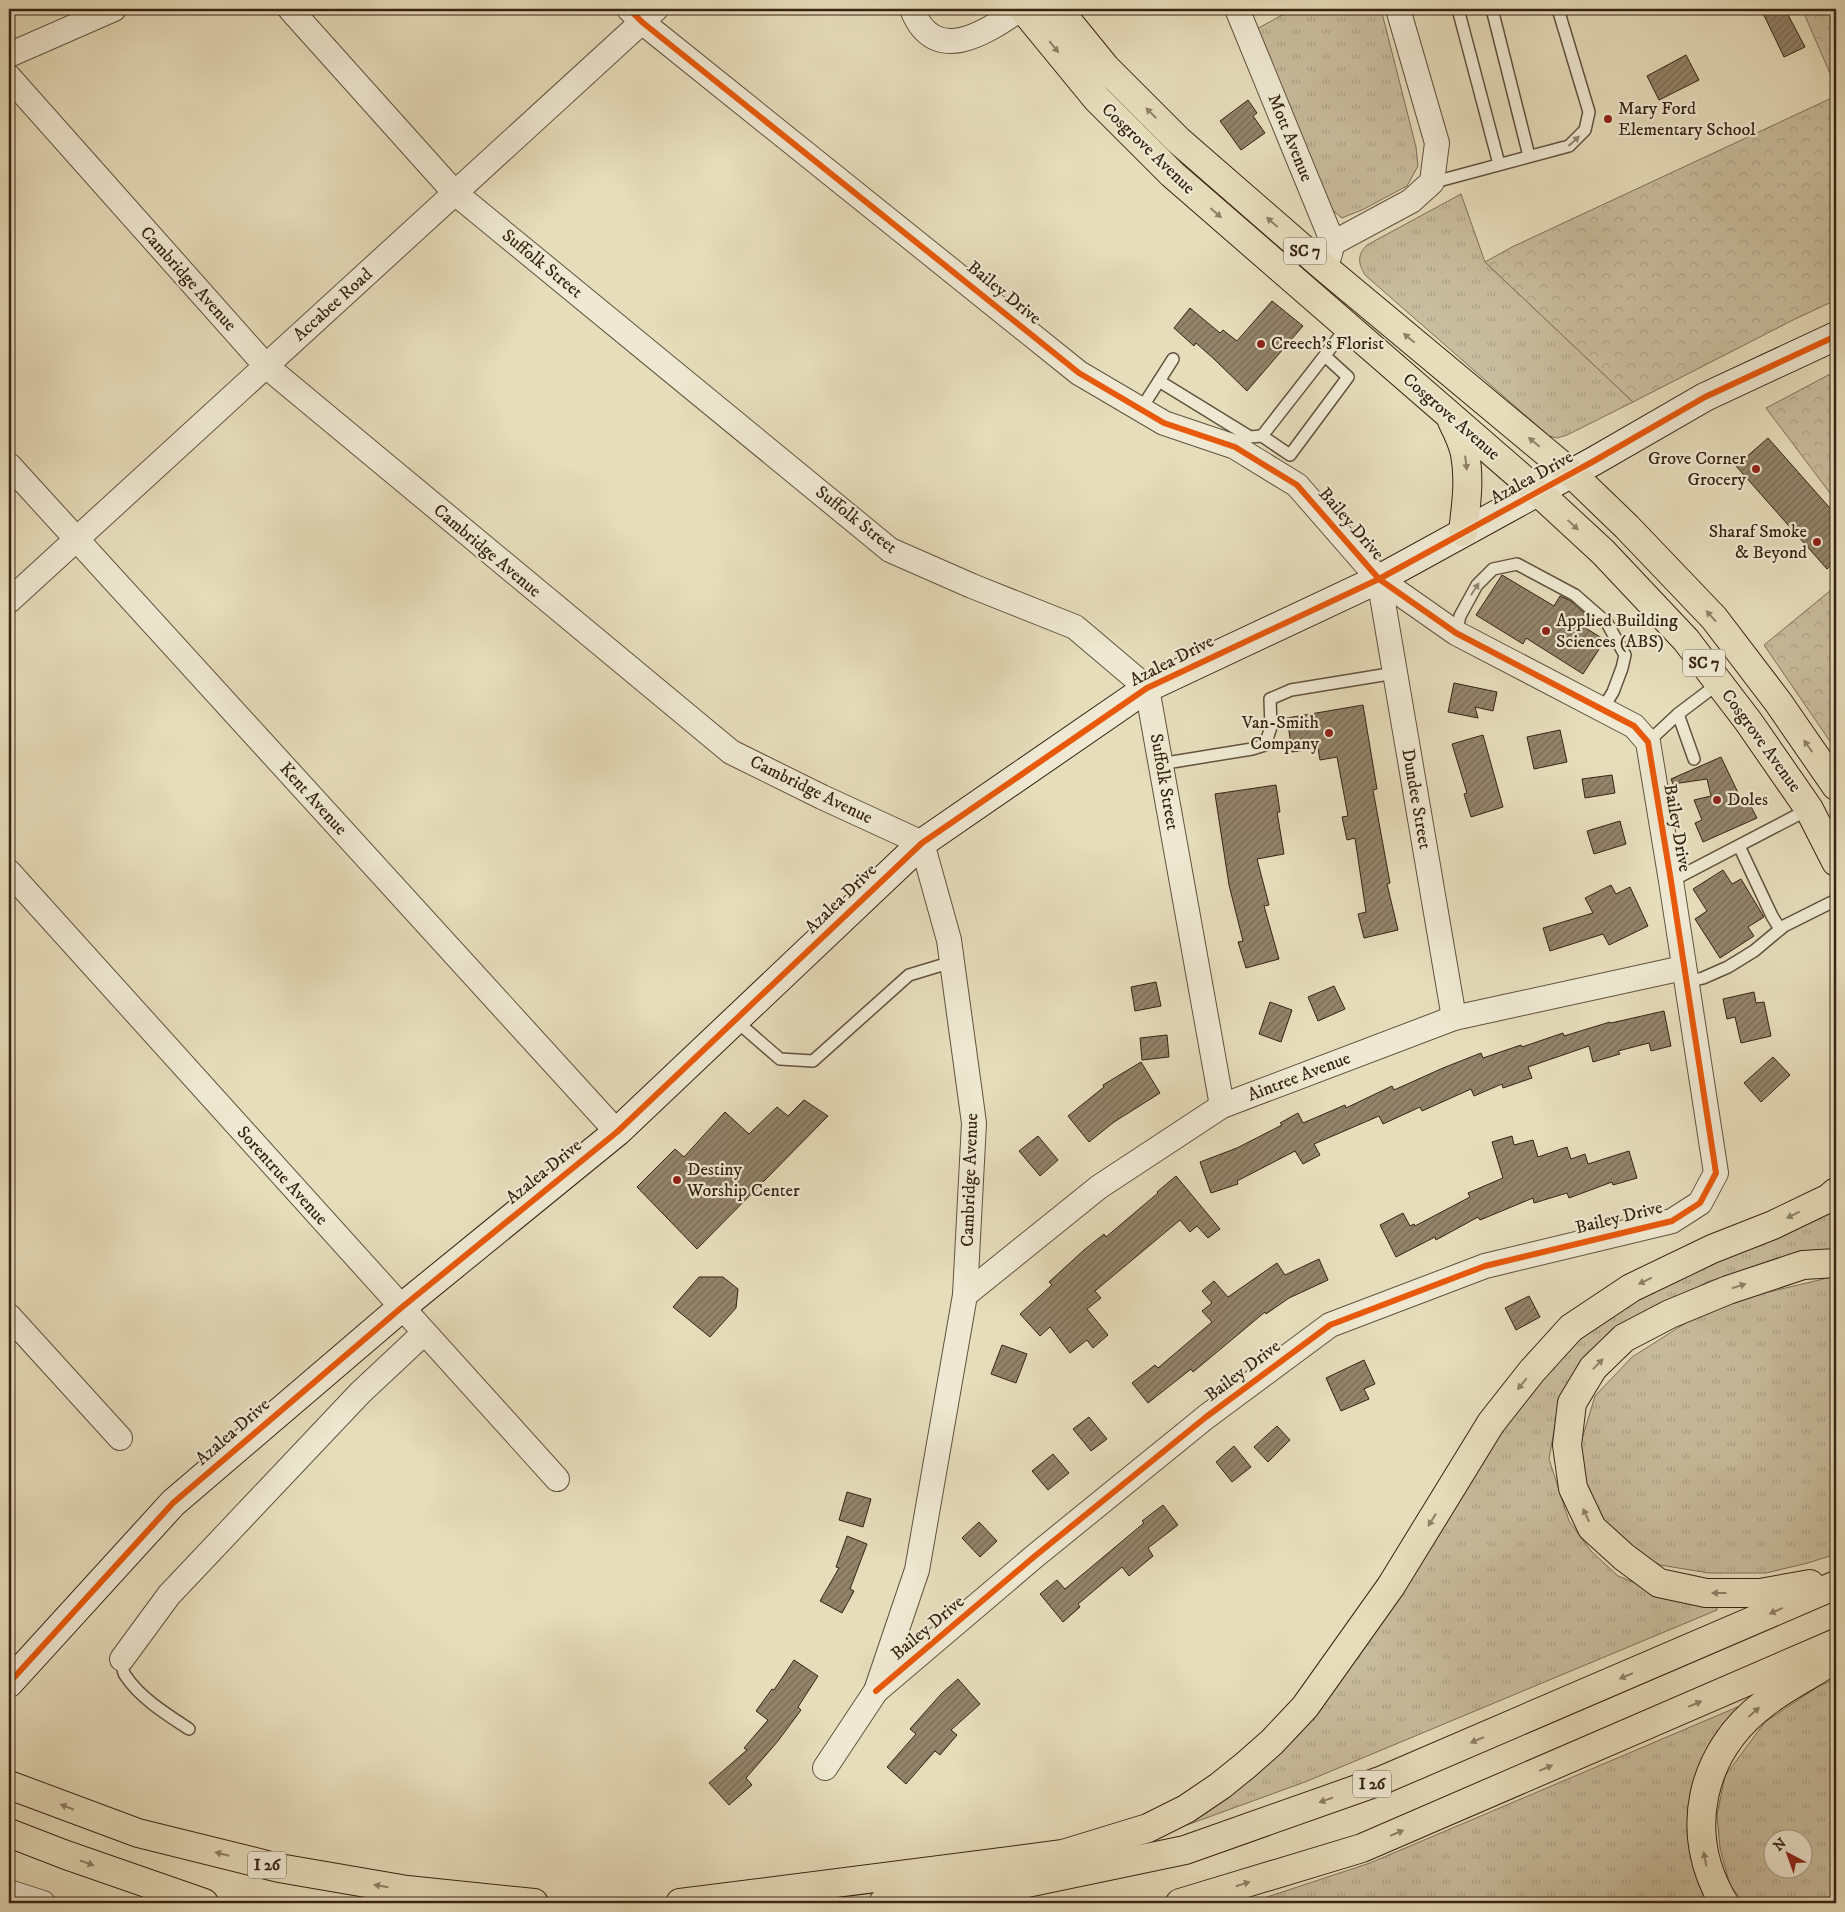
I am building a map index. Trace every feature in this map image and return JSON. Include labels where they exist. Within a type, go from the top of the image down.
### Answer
[{"type":"main road","name":"Cosgrove Avenue","points":[[1022,9],[1097,99],[1172,174],[1538,492],[1603,552],[1686,640],[1719,683],[1809,809],[1836,862]]},
{"type":"main road","name":"Cosgrove Avenue","points":[[1058,9],[1106,68],[1178,140],[1329,255],[1571,473],[1627,527],[1714,618],[1778,702],[1836,786]]},
{"type":"main road","points":[[1451,417],[1465,452],[1467,466],[1468,481],[1464,532]]},
{"type":"main road","points":[[680,1903],[1063,1854],[1148,1828],[1186,1809],[1246,1765],[1272,1742],[1305,1707],[1391,1586],[1491,1423],[1532,1371],[1571,1328],[1631,1288],[1712,1249],[1773,1225],[1829,1198],[1836,1192]]},
{"type":"main road","points":[[1836,1263],[1803,1266],[1728,1290],[1670,1314],[1624,1338],[1593,1368],[1572,1403],[1568,1445],[1573,1488],[1592,1528],[1624,1557],[1659,1583],[1706,1593],[1760,1594],[1836,1580]]},
{"type":"main road","name":"I 26","points":[[883,1903],[1022,1884],[1185,1850],[1380,1782],[1836,1585]]},
{"type":"main road","points":[[1180,1903],[1362,1848],[1836,1643]]},
{"type":"main road","points":[[1724,1903],[1716,1890],[1705,1862],[1701,1820],[1702,1803],[1717,1758],[1746,1719],[1766,1702],[1836,1658]]},
{"type":"main road","name":"I 26","points":[[9,1785],[138,1833],[280,1868],[407,1890],[534,1903]]},
{"type":"main road","points":[[9,1833],[66,1856],[204,1903]]},
{"type":"street","points":[[9,55],[114,9]]},
{"type":"street","name":"Suffolk Street","points":[[290,9],[455,193],[890,550],[972,586],[1075,627],[1147,688],[1222,1106]]},
{"type":"street","points":[[912,9],[923,28],[933,36],[955,42],[972,38],[990,30],[1022,9]]},
{"type":"street","name":"Mott Avenue","points":[[1237,9],[1329,255]]},
{"type":"street","points":[[1329,255],[1411,201],[1431,183],[1437,143],[1398,9]]},
{"type":"street","name":"Accabee Road","points":[[9,602],[455,193],[642,13]]},
{"type":"street","name":"Bailey Drive","points":[[642,13],[1080,373],[1164,423],[1285,464],[1297,485],[1379,579],[1456,633],[1634,726],[1648,742],[1716,1173],[1700,1203],[1672,1221],[1485,1266],[1330,1325],[1206,1417],[1035,1556],[876,1692]]},
{"type":"street","name":"Cambridge Avenue","points":[[9,77],[266,366],[732,752],[822,797],[922,843],[949,940],[974,1122],[965,1295],[917,1570],[876,1692],[825,1768]]},
{"type":"street","name":"Azalea Drive","points":[[9,1683],[173,1503],[401,1308],[617,1132],[922,843],[1147,688],[1379,579],[1538,492],[1705,397],[1836,336]]},
{"type":"street","name":"Kent Avenue","points":[[9,465],[617,1132]]},
{"type":"street","name":"Dundee Street","points":[[1379,579],[1454,1018]]},
{"type":"street","name":"Sorentrue Avenue","points":[[9,872],[557,1480]]},
{"type":"street","name":"Aintree Avenue","points":[[965,1295],[1099,1188],[1222,1106],[1454,1018],[1684,975]]},
{"type":"street","points":[[9,1316],[120,1438]]},
{"type":"street","points":[[122,1660],[169,1595],[360,1392],[424,1333]]},
{"type":"street","points":[[9,1892],[43,1903]]},
{"type":"lane","points":[[1458,9],[1499,164]]},
{"type":"lane","points":[[1492,9],[1529,156]]},
{"type":"lane","points":[[1431,183],[1569,146],[1585,130],[1589,112],[1558,9]]},
{"type":"lane","points":[[1159,382],[1250,437],[1262,436],[1347,327]]},
{"type":"lane","points":[[1262,436],[1285,464],[1348,377],[1325,356]]},
{"type":"lane","points":[[1141,409],[1173,359]]},
{"type":"lane","points":[[1456,633],[1460,616],[1477,585],[1493,569],[1517,564],[1576,595],[1607,622],[1625,655],[1613,692],[1602,710]]},
{"type":"lane","points":[[1160,764],[1252,749],[1265,745],[1271,727],[1270,699],[1291,690],[1395,673]]},
{"type":"lane","points":[[1648,742],[1678,714],[1719,683]]},
{"type":"lane","points":[[1678,714],[1694,759]]},
{"type":"lane","points":[[1671,881],[1809,809]]},
{"type":"lane","points":[[1739,846],[1780,929]]},
{"type":"lane","points":[[1684,975],[1702,978],[1728,967],[1754,951],[1780,929],[1836,900]]},
{"type":"lane","points":[[735,1020],[780,1059],[813,1061],[909,975],[952,962]]},
{"type":"lane","points":[[122,1660],[124,1673],[137,1689],[157,1708],[189,1729]]},
{"type":"green space","points":[[1293,9],[1381,9],[1416,147],[1418,166],[1407,186],[1364,209],[1342,218],[1330,208],[1253,31]]},
{"type":"green space","points":[[1802,9],[1836,9],[1836,87]]},
{"type":"green space","points":[[1836,96],[1836,300],[1633,402],[1485,262],[1512,247]]},
{"type":"green space","points":[[1461,194],[1485,262],[1633,402],[1567,435],[1557,438],[1549,436],[1365,275],[1361,267],[1360,256],[1367,245]]},
{"type":"green space","points":[[1836,371],[1836,501],[1766,408]]},
{"type":"green space","points":[[1836,586],[1836,750],[1764,645]]},
{"type":"green space","points":[[1836,1210],[1836,1258],[1782,1258],[1707,1282],[1645,1317],[1558,1409],[1549,1459],[1569,1521],[1591,1551],[1618,1576],[1660,1593],[1716,1600],[1717,1610],[1305,1782],[1162,1834],[1252,1778],[1511,1412],[1574,1343],[1618,1310],[1666,1283],[1779,1232]]},
{"type":"green space","points":[[1836,1276],[1836,1554],[1766,1573],[1709,1573],[1660,1565],[1627,1547],[1602,1525],[1581,1489],[1579,1449],[1595,1396],[1632,1357],[1714,1305]]},
{"type":"green space","points":[[1836,1679],[1836,1903],[1744,1903],[1730,1885],[1720,1848],[1717,1815],[1725,1776],[1765,1722],[1819,1686]]},
{"type":"green space","points":[[1754,1700],[1719,1738],[1711,1903],[1249,1903],[1370,1863]]},
{"type":"building","points":[[1761,9],[1785,9],[1805,47],[1784,57]]},
{"type":"building","points":[[1686,55],[1699,80],[1659,100],[1647,76]]},
{"type":"building","points":[[1248,100],[1257,113],[1253,116],[1265,133],[1241,150],[1220,121]]},
{"type":"building","name":"Creech's Florist","points":[[1272,301],[1303,326],[1247,391],[1196,343],[1194,346],[1174,328],[1190,308],[1220,333],[1223,330],[1237,341]]},
{"type":"building","points":[[1768,438],[1836,515],[1836,561],[1827,569],[1736,466]]},
{"type":"building","name":"Applied Building Sciences (ABS)","points":[[1502,575],[1554,606],[1560,596],[1571,601],[1585,614],[1579,624],[1605,640],[1583,674],[1526,638],[1523,644],[1476,615]]},
{"type":"building","points":[[1454,683],[1497,692],[1493,711],[1475,707],[1478,718],[1448,712]]},
{"type":"building","points":[[1363,705],[1377,789],[1373,790],[1390,883],[1387,884],[1398,930],[1364,938],[1358,914],[1366,912],[1355,838],[1347,840],[1342,817],[1348,816],[1337,757],[1320,760],[1318,748],[1292,752],[1287,718]]},
{"type":"building","points":[[1560,730],[1567,762],[1534,769],[1527,737]]},
{"type":"building","points":[[1483,735],[1503,807],[1471,817],[1464,794],[1467,793],[1452,744]]},
{"type":"building","name":"Doles","points":[[1721,757],[1742,801],[1747,799],[1757,818],[1703,842],[1695,823],[1702,820],[1694,800],[1711,796],[1707,779],[1673,784],[1671,779]]},
{"type":"building","points":[[1612,775],[1615,793],[1585,798],[1582,779]]},
{"type":"building","points":[[1276,785],[1280,812],[1277,812],[1284,854],[1257,859],[1269,905],[1264,906],[1279,959],[1246,968],[1238,942],[1243,941],[1229,885],[1215,794]]},
{"type":"building","points":[[1620,821],[1626,844],[1594,854],[1587,831]]},
{"type":"building","points":[[1723,870],[1732,884],[1741,879],[1764,917],[1748,927],[1754,936],[1720,958],[1695,919],[1707,911],[1693,889]]},
{"type":"building","points":[[1611,885],[1616,894],[1630,887],[1648,926],[1609,945],[1603,934],[1550,951],[1543,928],[1593,913],[1585,898]]},
{"type":"building","points":[[1156,982],[1161,1006],[1135,1011],[1131,987]]},
{"type":"building","points":[[1334,986],[1345,1009],[1318,1021],[1308,997]]},
{"type":"building","points":[[1754,992],[1756,1003],[1764,1002],[1771,1036],[1741,1043],[1735,1017],[1727,1019],[1723,999]]},
{"type":"building","points":[[1270,1002],[1292,1010],[1281,1042],[1259,1034]]},
{"type":"building","points":[[1664,1011],[1671,1046],[1651,1051],[1649,1043],[1618,1051],[1620,1054],[1593,1062],[1589,1046],[1528,1067],[1532,1078],[1503,1088],[1502,1084],[1474,1096],[1471,1089],[1422,1111],[1420,1107],[1383,1124],[1379,1116],[1314,1144],[1320,1155],[1303,1164],[1295,1151],[1237,1181],[1238,1184],[1211,1193],[1200,1162],[1237,1148],[1282,1125],[1280,1123],[1298,1113],[1303,1123],[1345,1105],[1346,1108],[1392,1086],[1394,1090],[1481,1053],[1483,1058],[1563,1033],[1564,1036],[1610,1022]]},
{"type":"building","points":[[1167,1035],[1169,1057],[1142,1060],[1140,1038]]},
{"type":"building","points":[[1773,1057],[1790,1075],[1761,1102],[1744,1083]]},
{"type":"building","points":[[1141,1062],[1160,1093],[1114,1122],[1089,1142],[1068,1116],[1104,1087],[1103,1085]]},
{"type":"building","name":"Destiny Worship Center","points":[[804,1100],[828,1116],[697,1249],[637,1187],[675,1149],[684,1157],[725,1112],[749,1134],[777,1107],[788,1116]]},
{"type":"building","points":[[1038,1136],[1058,1160],[1040,1176],[1019,1151]]},
{"type":"building","points":[[1512,1136],[1514,1145],[1533,1140],[1538,1157],[1567,1147],[1571,1159],[1585,1154],[1588,1164],[1629,1151],[1637,1178],[1613,1185],[1612,1182],[1569,1198],[1567,1193],[1534,1203],[1533,1198],[1480,1220],[1478,1217],[1436,1240],[1435,1237],[1396,1257],[1380,1225],[1403,1213],[1410,1226],[1414,1224],[1415,1226],[1470,1197],[1468,1193],[1503,1178],[1492,1142]]},
{"type":"building","points":[[1176,1176],[1220,1229],[1208,1238],[1197,1226],[1190,1232],[1180,1220],[1095,1291],[1101,1298],[1087,1309],[1108,1335],[1093,1348],[1087,1340],[1070,1353],[1050,1327],[1040,1336],[1020,1314],[1052,1285],[1049,1282],[1084,1250],[1104,1234],[1106,1237]]},
{"type":"building","points":[[1319,1259],[1328,1280],[1289,1298],[1266,1314],[1265,1312],[1193,1372],[1191,1369],[1148,1403],[1132,1383],[1155,1365],[1158,1368],[1212,1322],[1202,1311],[1212,1303],[1202,1291],[1214,1281],[1228,1297],[1277,1263],[1285,1275]]},
{"type":"building","points":[[699,1277],[723,1277],[738,1289],[736,1308],[710,1337],[673,1307]]},
{"type":"building","points":[[1529,1296],[1540,1317],[1516,1330],[1505,1308]]},
{"type":"building","points":[[1002,1345],[1027,1354],[1016,1383],[991,1374]]},
{"type":"building","points":[[1364,1360],[1375,1384],[1364,1389],[1369,1399],[1341,1411],[1326,1378]]},
{"type":"building","points":[[1089,1417],[1107,1439],[1091,1451],[1073,1429]]},
{"type":"building","points":[[1277,1426],[1290,1440],[1268,1462],[1254,1447]]},
{"type":"building","points":[[1234,1446],[1251,1467],[1232,1482],[1216,1462]]},
{"type":"building","points":[[1053,1454],[1069,1473],[1048,1490],[1032,1471]]},
{"type":"building","points":[[847,1492],[871,1499],[863,1527],[839,1520]]},
{"type":"building","points":[[1163,1505],[1178,1525],[1148,1548],[1153,1556],[1129,1576],[1122,1567],[1078,1604],[1080,1607],[1063,1622],[1040,1594],[1057,1580],[1065,1589],[1144,1523],[1142,1521]]},
{"type":"building","points":[[979,1522],[997,1541],[980,1557],[962,1538]]},
{"type":"building","points":[[847,1536],[867,1544],[850,1589],[854,1591],[842,1613],[820,1601],[839,1568],[836,1567]]},
{"type":"building","points":[[794,1660],[818,1676],[798,1707],[801,1710],[778,1741],[746,1778],[752,1785],[729,1805],[709,1783],[747,1750],[744,1748],[768,1720],[756,1711],[772,1689],[774,1690]]},
{"type":"building","points":[[958,1679],[980,1704],[951,1730],[957,1735],[940,1755],[935,1751],[906,1784],[887,1767],[916,1734],[910,1729],[942,1693]]},
{"type":"cycle path","points":[[629,9],[642,22],[1079,373],[1164,423],[1235,447],[1297,485],[1379,579],[1456,633],[1634,726],[1648,742],[1716,1173],[1700,1203],[1672,1221],[1485,1266],[1330,1325],[1206,1417],[1035,1556],[876,1691]]},
{"type":"cycle path","points":[[9,1683],[173,1503],[401,1308],[617,1132],[922,843],[1147,688],[1379,579],[1594,461],[1705,397],[1836,336]]},
{"type":"place","name":"Mary Ford Elementary School","points":[[1608,119]]},
{"type":"place","name":"Creech's Florist","points":[[1261,344]]},
{"type":"place","name":"Grove Corner Grocery","points":[[1756,469]]},
{"type":"place","name":"Sharaf Smoke & Beyond","points":[[1817,542]]},
{"type":"place","name":"Applied Building Sciences (ABS)","points":[[1546,631]]},
{"type":"place","name":"Van-Smith Company","points":[[1329,733]]},
{"type":"place","name":"Doles","points":[[1717,800]]},
{"type":"place","name":"Destiny Worship Center","points":[[677,1180]]}]
